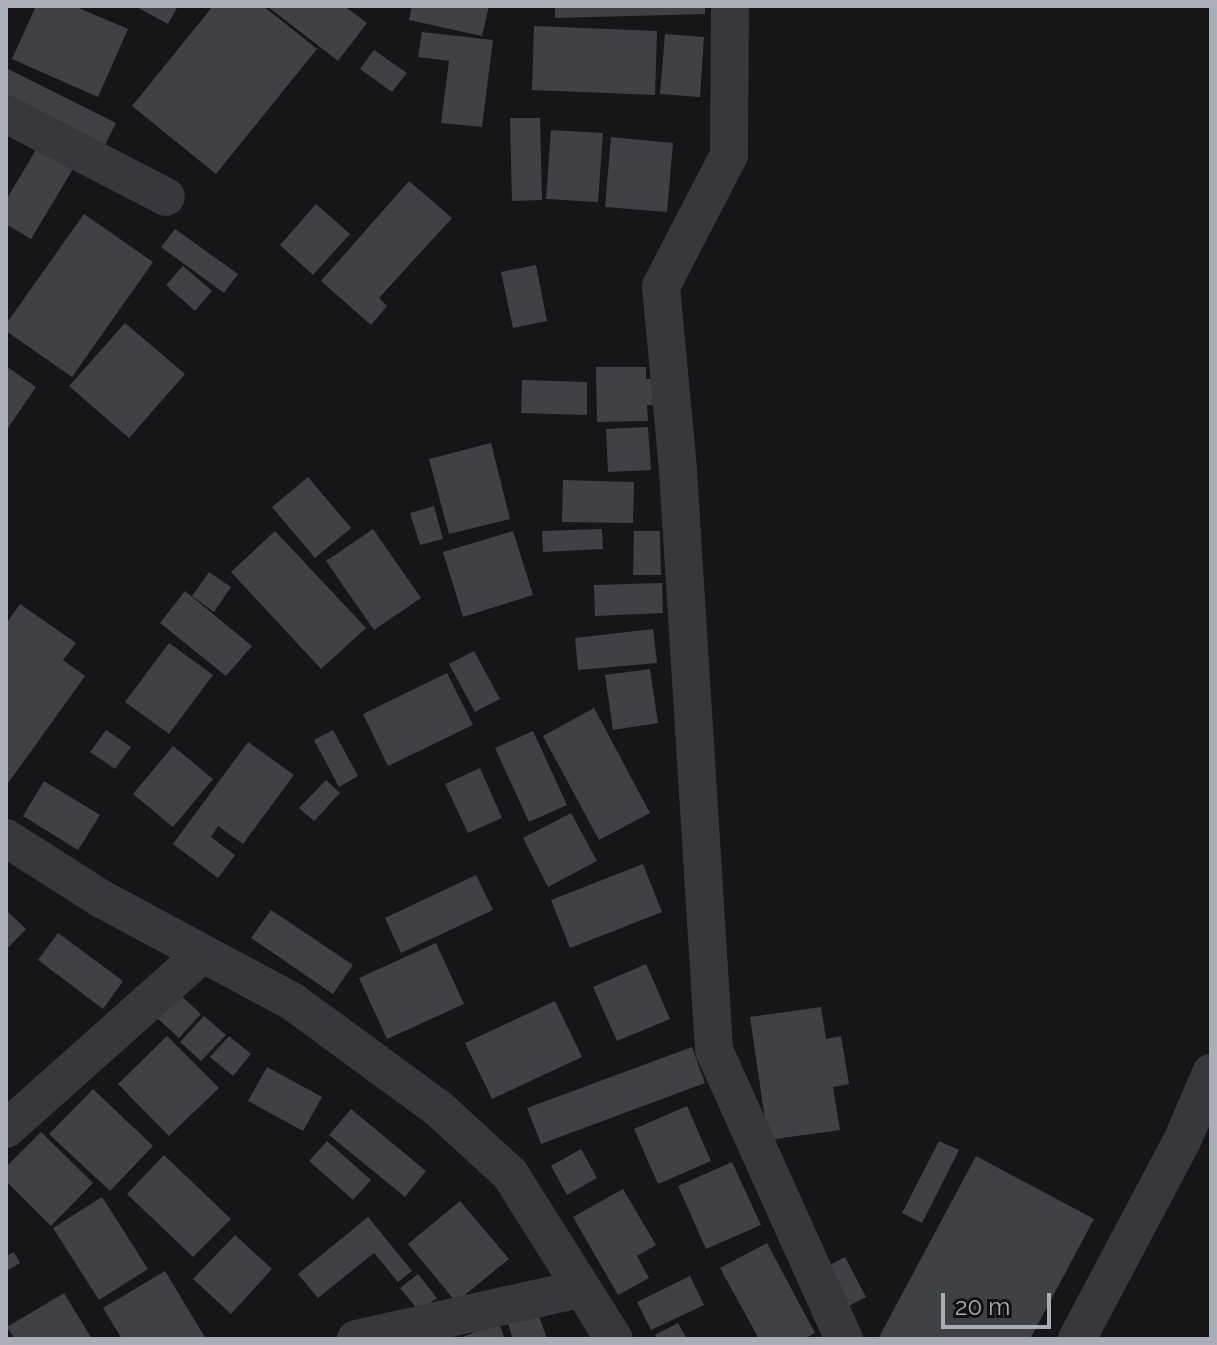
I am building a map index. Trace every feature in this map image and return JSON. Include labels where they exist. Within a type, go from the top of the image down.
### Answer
[{"type":"street","points":[[730,6],[729,155],[661,286],[678,471],[714,1050],[844,1339]]},
{"type":"street","points":[[6,114],[166,197]]},
{"type":"street","points":[[6,838],[100,898],[293,1002],[438,1108],[510,1174],[614,1339]]},
{"type":"street","points":[[6,1129],[201,955]]},
{"type":"street","points":[[1077,1339],[1182,1141],[1211,1073]]},
{"type":"street","points":[[356,1339],[580,1289]]},
{"type":"building","points":[[36,6],[74,6],[128,29],[98,97],[12,59]]},
{"type":"building","points":[[135,6],[178,6],[168,24]]},
{"type":"building","points":[[213,6],[263,6],[317,49],[216,174],[132,106]]},
{"type":"building","points":[[267,6],[344,6],[367,23],[338,61]]},
{"type":"building","points":[[412,6],[489,6],[482,36],[409,20]]},
{"type":"building","points":[[555,6],[705,6],[705,14],[555,18]]},
{"type":"building","points":[[534,26],[657,31],[655,95],[532,90]]},
{"type":"building","points":[[422,32],[493,40],[482,127],[441,123],[449,61],[418,57]]},
{"type":"building","points":[[665,34],[704,37],[700,97],[660,94]]},
{"type":"building","points":[[374,50],[407,73],[392,92],[360,69]]},
{"type":"building","points":[[6,68],[116,123],[100,155],[6,109]]},
{"type":"building","points":[[510,118],[540,118],[542,200],[512,201]]},
{"type":"building","points":[[551,130],[603,133],[598,202],[546,199]]},
{"type":"building","points":[[611,137],[673,143],[667,212],[605,207]]},
{"type":"building","points":[[43,138],[79,159],[31,239],[6,224],[6,200]]},
{"type":"building","points":[[409,181],[452,218],[379,298],[387,306],[371,325],[321,281]]},
{"type":"building","points":[[316,204],[350,234],[313,275],[280,245]]},
{"type":"building","points":[[84,214],[153,262],[72,377],[6,331],[6,324]]},
{"type":"building","points":[[175,229],[238,274],[224,293],[161,247]]},
{"type":"building","points":[[536,265],[547,321],[513,328],[501,272]]},
{"type":"building","points":[[183,266],[212,291],[195,311],[166,285]]},
{"type":"building","points":[[125,323],[185,374],[129,438],[69,386]]},
{"type":"building","points":[[6,366],[36,387],[6,431]]},
{"type":"building","points":[[596,367],[646,367],[646,379],[652,379],[653,405],[647,405],[648,421],[597,422]]},
{"type":"building","points":[[522,380],[587,382],[587,415],[521,413]]},
{"type":"building","points":[[648,427],[651,470],[608,472],[606,429]]},
{"type":"building","points":[[491,443],[510,519],[449,534],[429,459]]},
{"type":"building","points":[[308,477],[351,528],[315,558],[272,507]]},
{"type":"building","points":[[563,480],[634,482],[633,523],[562,522]]},
{"type":"building","points":[[434,506],[443,539],[420,545],[410,513]]},
{"type":"building","points":[[373,529],[421,598],[374,630],[326,561]]},
{"type":"building","points":[[602,529],[603,549],[543,552],[542,531]]},
{"type":"building","points":[[275,531],[366,628],[321,669],[231,572]]},
{"type":"building","points":[[513,531],[533,595],[463,617],[443,552]]},
{"type":"building","points":[[634,531],[660,531],[661,575],[633,575]]},
{"type":"building","points":[[209,572],[231,587],[214,612],[192,596]]},
{"type":"building","points":[[662,583],[663,613],[595,616],[594,585]]},
{"type":"building","points":[[185,591],[252,646],[226,676],[160,623]]},
{"type":"building","points":[[20,604],[76,643],[63,660],[85,676],[6,786],[6,624]]},
{"type":"building","points":[[653,629],[657,663],[578,670],[575,638]]},
{"type":"building","points":[[169,643],[213,675],[169,734],[125,702]]},
{"type":"building","points":[[474,651],[500,699],[475,712],[449,664]]},
{"type":"building","points":[[650,669],[658,723],[613,730],[605,675]]},
{"type":"building","points":[[447,673],[473,725],[388,766],[363,714]]},
{"type":"building","points":[[594,708],[650,813],[599,840],[543,736]]},
{"type":"building","points":[[106,730],[131,747],[115,769],[90,752]]},
{"type":"building","points":[[333,730],[358,776],[339,787],[314,740]]},
{"type":"building","points":[[533,731],[567,805],[529,822],[495,748]]},
{"type":"building","points":[[248,742],[294,775],[243,844],[218,826],[211,837],[235,855],[218,878],[173,844]]},
{"type":"building","points":[[173,746],[213,779],[173,827],[133,794]]},
{"type":"building","points":[[480,768],[502,818],[468,833],[445,784]]},
{"type":"building","points":[[326,780],[340,793],[314,821],[299,808]]},
{"type":"building","points":[[44,781],[100,815],[78,850],[23,816]]},
{"type":"building","points":[[571,813],[597,861],[548,887],[523,838]]},
{"type":"building","points":[[643,864],[662,912],[570,948],[551,900]]},
{"type":"building","points":[[476,875],[493,910],[401,953],[385,918]]},
{"type":"building","points":[[6,910],[26,929],[6,950]]},
{"type":"building","points":[[271,910],[353,965],[333,994],[251,938]]},
{"type":"building","points":[[58,933],[123,981],[103,1009],[38,960]]},
{"type":"building","points":[[436,943],[464,1004],[387,1039],[359,978]]},
{"type":"building","points":[[646,964],[670,1019],[617,1041],[593,987]]},
{"type":"building","points":[[179,994],[201,1014],[179,1038],[157,1018]]},
{"type":"building","points":[[555,1001],[582,1057],[492,1099],[465,1043]]},
{"type":"building","points":[[821,1007],[826,1039],[841,1036],[849,1084],[833,1087],[840,1130],[768,1140],[750,1017]]},
{"type":"building","points":[[204,1016],[226,1035],[201,1061],[180,1042]]},
{"type":"building","points":[[167,1036],[219,1088],[169,1136],[118,1084]]},
{"type":"building","points":[[229,1036],[251,1054],[233,1076],[210,1057]]},
{"type":"building","points":[[692,1047],[705,1083],[541,1144],[527,1108]]},
{"type":"building","points":[[267,1067],[322,1097],[303,1131],[248,1101]]},
{"type":"building","points":[[93,1089],[153,1146],[110,1191],[49,1134]]},
{"type":"building","points":[[687,1106],[711,1161],[658,1184],[634,1129]]},
{"type":"building","points":[[351,1109],[426,1171],[405,1197],[329,1135]]},
{"type":"building","points":[[41,1132],[93,1183],[51,1226],[6,1181],[6,1167]]},
{"type":"building","points":[[327,1141],[371,1180],[353,1200],[309,1161]]},
{"type":"building","points":[[939,1141],[959,1150],[922,1223],[902,1213]]},
{"type":"building","points":[[581,1149],[597,1178],[567,1195],[551,1166]]},
{"type":"building","points":[[164,1155],[231,1219],[193,1257],[127,1194]]},
{"type":"building","points":[[976,1156],[1094,1219],[1030,1339],[878,1339]]},
{"type":"building","points":[[732,1162],[761,1225],[706,1249],[678,1186]]},
{"type":"building","points":[[623,1189],[656,1245],[637,1256],[649,1278],[618,1295],[573,1217]]},
{"type":"building","points":[[102,1197],[148,1269],[99,1300],[53,1228]]},
{"type":"building","points":[[460,1201],[509,1259],[456,1302],[408,1244]]},
{"type":"building","points":[[368,1217],[412,1271],[398,1282],[374,1253],[318,1298],[298,1274]]},
{"type":"building","points":[[235,1235],[272,1269],[231,1314],[193,1279]]},
{"type":"building","points":[[767,1243],[815,1333],[804,1339],[759,1339],[720,1268]]},
{"type":"building","points":[[14,1252],[20,1263],[6,1271],[6,1256]]},
{"type":"building","points":[[845,1257],[866,1297],[845,1308],[824,1268]]},
{"type":"building","points":[[165,1271],[206,1339],[122,1339],[103,1308]]},
{"type":"building","points":[[418,1274],[437,1298],[419,1311],[400,1288]]},
{"type":"building","points":[[690,1276],[704,1305],[651,1330],[637,1302]]},
{"type":"building","points":[[64,1293],[92,1339],[15,1339],[7,1327]]},
{"type":"building","points":[[538,1313],[547,1339],[513,1339],[508,1324]]},
{"type":"building","points":[[499,1323],[505,1339],[457,1339]]},
{"type":"building","points":[[678,1323],[687,1339],[657,1339],[655,1335]]}]
